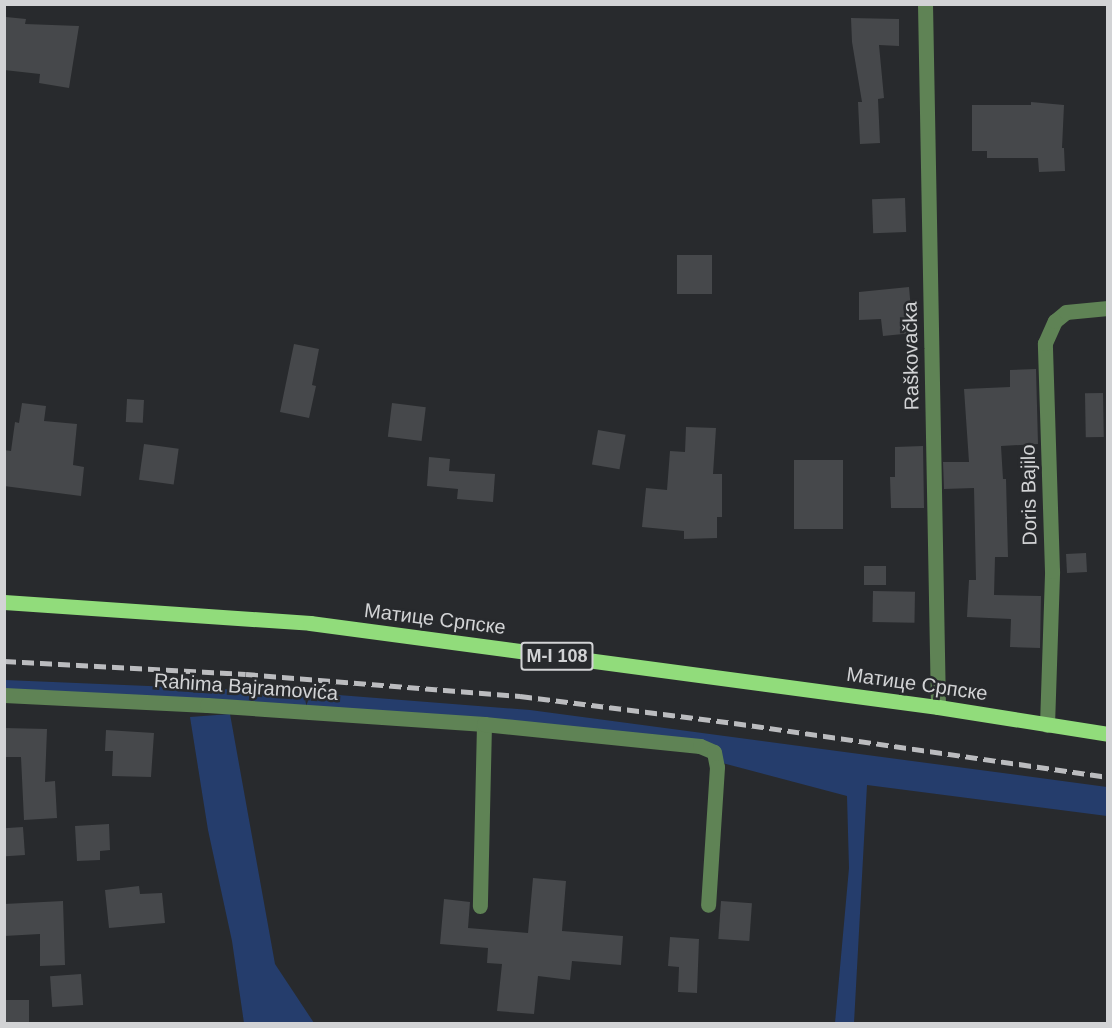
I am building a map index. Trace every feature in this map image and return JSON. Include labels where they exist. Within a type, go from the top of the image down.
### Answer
[{"type":"main road","name":"Матице Српске","points":[[4,602],[310,623],[938,707],[1107,734]]},
{"type":"street","name":"Raškovačka","points":[[925,4],[938,707]]},
{"type":"street","name":"Doris Bajilo","points":[[1047,725],[1052,571],[1045,343],[1055,321],[1066,312],[1107,308]]},
{"type":"street","name":"Rahima Bajramovića","points":[[4,695],[185,703],[484,724],[700,746],[714,752],[717,766],[708,905]]},
{"type":"street","points":[[480,906],[484,724]]},
{"type":"shaded area","points":[[5,680],[313,693],[530,710],[1107,787],[1107,816],[867,785],[854,1023],[835,1023],[849,868],[847,796],[711,760],[713,747],[5,697]]},
{"type":"shaded area","points":[[230,714],[275,964],[314,1023],[244,1023],[232,941],[208,830],[190,717]]},
{"type":"building","points":[[6,17],[26,19],[25,24],[79,26],[69,88],[39,83],[40,74],[4,70]]},
{"type":"building","points":[[851,18],[899,19],[899,46],[879,45],[884,98],[878,99],[880,143],[860,144],[858,102],[862,102],[852,42]]},
{"type":"building","points":[[1031,102],[1064,105],[1062,148],[1064,148],[1065,171],[1039,172],[1038,158],[987,158],[987,151],[972,151],[972,105],[1031,105]]},
{"type":"building","points":[[905,198],[906,232],[873,233],[872,199]]},
{"type":"building","points":[[677,255],[712,255],[712,294],[677,294]]},
{"type":"building","points":[[909,287],[913,333],[883,336],[881,319],[859,320],[859,292]]},
{"type":"building","points":[[294,344],[319,349],[312,385],[316,386],[309,418],[280,412]]},
{"type":"building","points":[[1036,369],[1038,444],[1001,446],[1003,479],[1006,479],[1008,557],[995,557],[994,595],[1041,596],[1040,648],[1010,647],[1011,619],[967,617],[969,580],[976,580],[974,488],[944,489],[943,462],[969,462],[964,389],[1010,387],[1010,370]]},
{"type":"building","points":[[1085,393],[1103,393],[1104,437],[1086,437]]},
{"type":"building","points":[[127,399],[144,400],[143,423],[126,422]]},
{"type":"building","points":[[22,403],[46,406],[44,421],[77,424],[73,465],[84,467],[81,496],[4,486],[4,450],[11,451],[15,422],[19,423]]},
{"type":"building","points":[[392,403],[426,407],[422,441],[388,437]]},
{"type":"building","points":[[686,427],[716,428],[713,474],[722,474],[722,517],[717,517],[717,538],[684,539],[684,531],[642,527],[646,488],[667,490],[670,451],[685,452]]},
{"type":"building","points":[[598,430],[626,435],[619,469],[592,464]]},
{"type":"building","points":[[144,444],[179,449],[174,485],[139,480]]},
{"type":"building","points":[[923,446],[924,508],[891,508],[890,477],[895,477],[895,447]]},
{"type":"building","points":[[429,457],[450,459],[449,471],[495,474],[493,502],[457,499],[458,489],[427,486]]},
{"type":"building","points":[[794,460],[843,460],[843,529],[794,529]]},
{"type":"building","points":[[1086,553],[1087,572],[1067,573],[1066,554]]},
{"type":"building","points":[[864,566],[886,566],[886,585],[864,585]]},
{"type":"building","points":[[873,591],[915,592],[914,623],[872,622]]},
{"type":"building","points":[[4,728],[47,729],[45,782],[55,781],[57,818],[24,820],[21,757],[4,757]]},
{"type":"building","points":[[106,730],[154,733],[151,777],[112,776],[113,751],[105,751]]},
{"type":"building","points":[[109,824],[110,850],[100,851],[100,860],[77,861],[75,826]]},
{"type":"building","points":[[23,827],[25,855],[6,856],[4,828]]},
{"type":"building","points":[[533,878],[566,881],[562,931],[623,936],[621,965],[572,961],[570,980],[538,976],[534,1014],[497,1011],[502,964],[487,963],[488,948],[440,944],[444,899],[470,902],[468,928],[528,933]]},
{"type":"building","points":[[139,886],[140,894],[162,893],[165,923],[109,928],[105,890]]},
{"type":"building","points":[[63,901],[65,965],[40,966],[40,934],[4,936],[4,904]]},
{"type":"building","points":[[721,901],[752,903],[749,941],[718,939]]},
{"type":"building","points":[[670,937],[699,939],[697,993],[678,992],[679,967],[668,966]]},
{"type":"building","points":[[81,974],[83,1005],[52,1007],[50,976]]},
{"type":"building","points":[[4,1000],[29,1000],[29,1023],[4,1023]]},
{"type":"railway","points":[[4,661],[246,674],[520,696],[734,723],[1108,777]]}]
